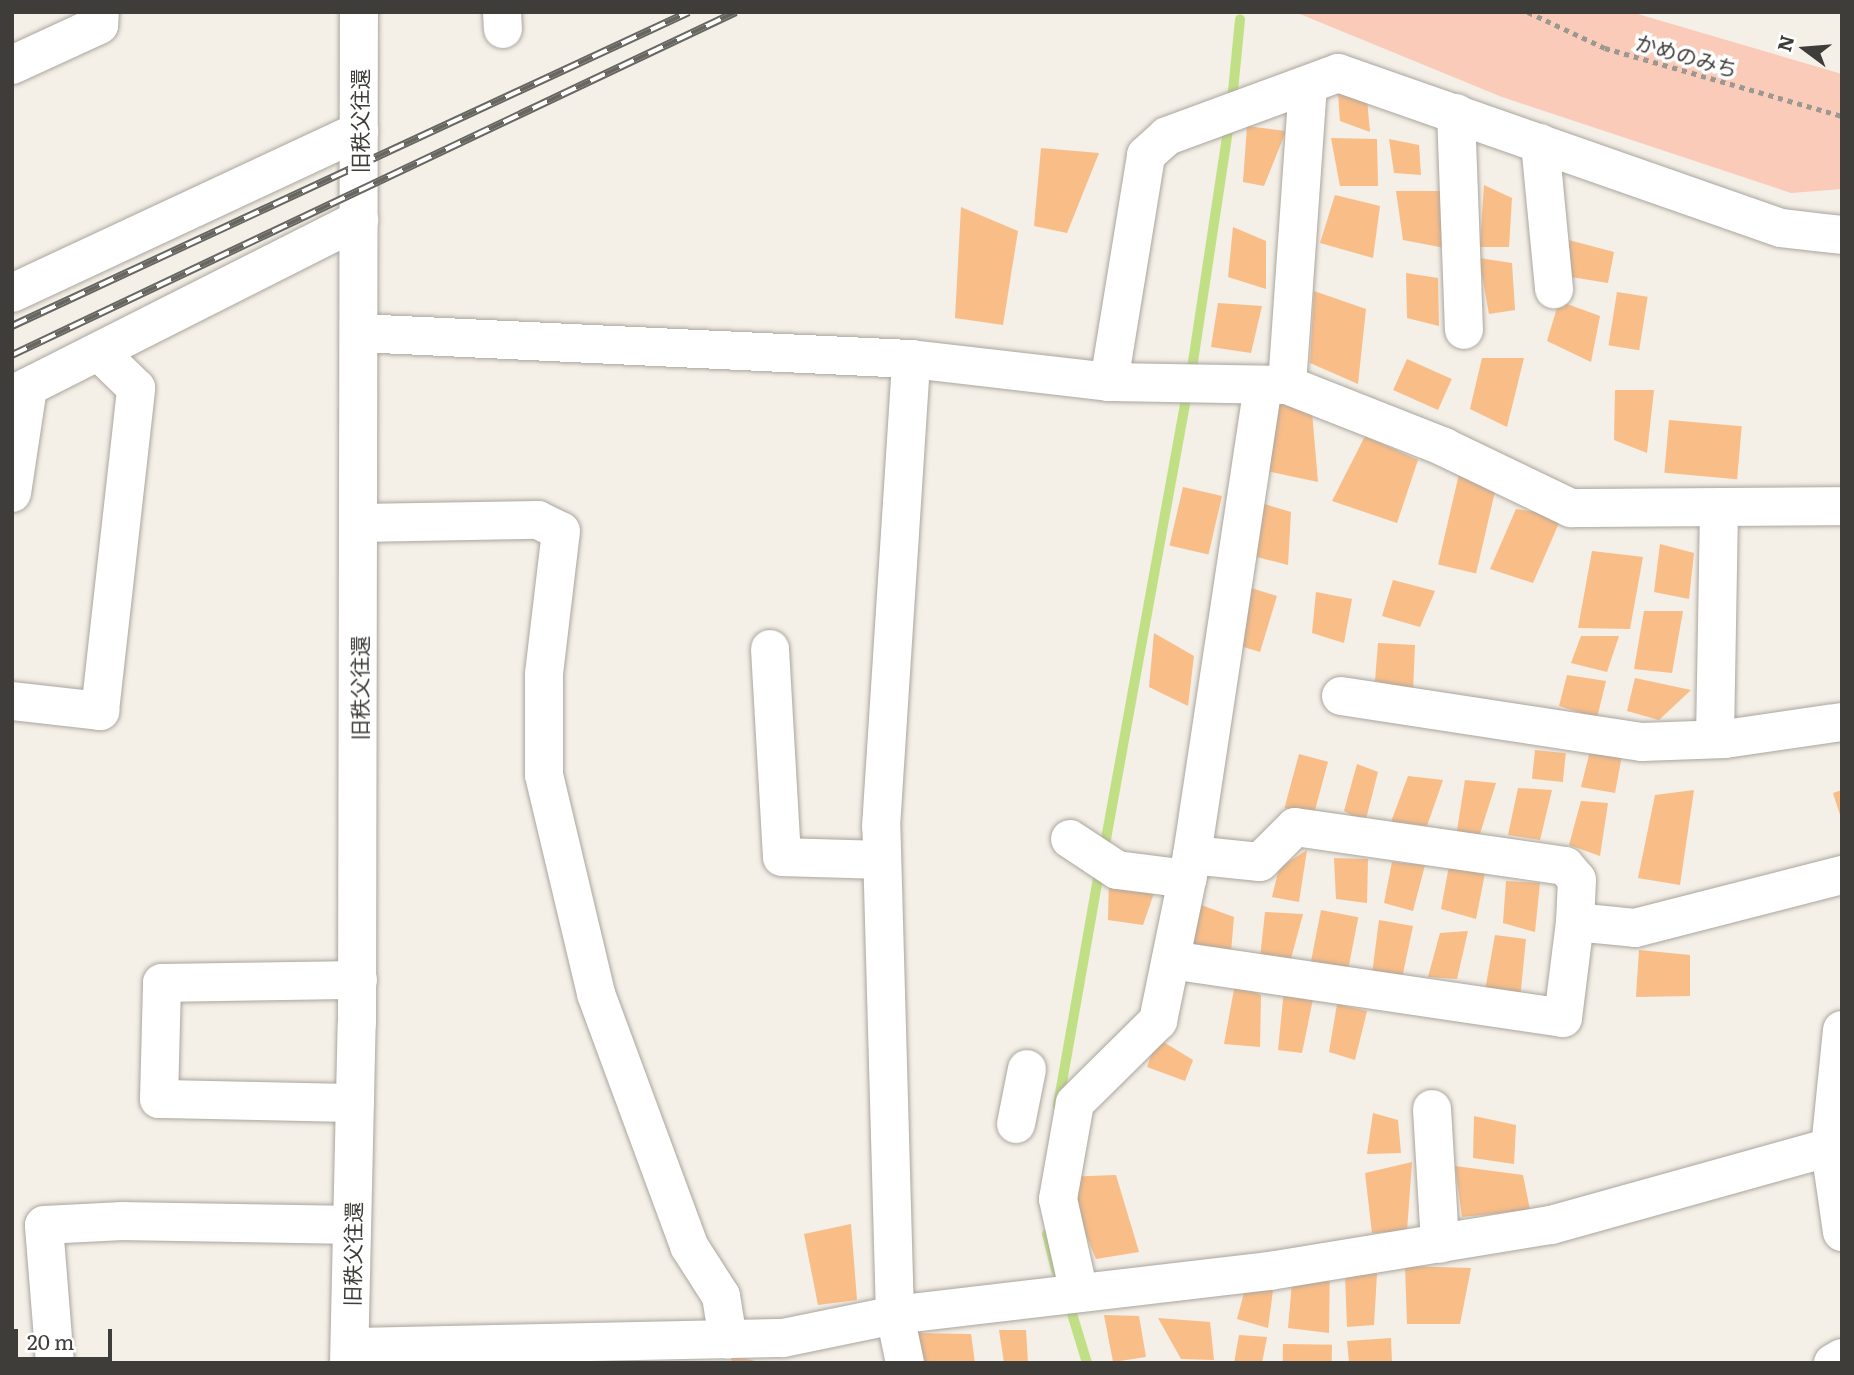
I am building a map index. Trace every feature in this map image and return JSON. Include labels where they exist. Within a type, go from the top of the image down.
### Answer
[{"type":"street","points":[[12,65],[99,25],[100,12]]},
{"type":"street","name":"旧秩父往還","points":[[349,1355],[358,980],[359,12]]},
{"type":"street","points":[[1109,382],[1146,155],[1167,136],[1338,73],[1781,228],[1842,235]]},
{"type":"street","points":[[1042,1116],[1075,1103],[1158,1021],[1190,867],[1275,385],[1308,85]]},
{"type":"street","points":[[1456,113],[1464,330]]},
{"type":"street","points":[[12,293],[359,131]]},
{"type":"street","points":[[1540,143],[1554,289]]},
{"type":"street","points":[[12,493],[20,391],[359,220]]},
{"type":"street","points":[[359,332],[911,359],[1109,382],[1275,385],[1444,447],[1571,508],[1842,506]]},
{"type":"street","points":[[12,701],[100,710],[136,388],[99,352]]},
{"type":"street","points":[[905,1363],[895,1315],[881,860],[911,359]]},
{"type":"street","points":[[1715,739],[1719,507]]},
{"type":"street","points":[[359,523],[538,520],[561,531],[544,674],[544,775],[596,993],[689,1246],[721,1296],[728,1339]]},
{"type":"street","points":[[770,649],[782,857],[881,860]]},
{"type":"street","points":[[1341,696],[1642,742],[1715,739],[1842,722]]},
{"type":"street","points":[[1076,843],[1117,870],[1260,862],[1295,827],[1566,866],[1577,880],[1575,922],[1563,1018],[1171,960]]},
{"type":"street","points":[[1575,922],[1635,928],[1842,875]]},
{"type":"street","points":[[355,1103],[159,1099],[159,1086],[162,983],[358,980]]},
{"type":"street","points":[[1842,1030],[1836,1147],[1842,1231]]},
{"type":"street","points":[[1027,1069],[1042,1116],[1058,1199],[1068,1295]]},
{"type":"street","points":[[1432,1109],[1440,1244]]},
{"type":"street","points":[[349,1355],[728,1339],[786,1350],[895,1315],[1270,1271],[1551,1226],[1836,1147]]},
{"type":"street","points":[[55,1363],[44,1225],[123,1221],[352,1225]]},
{"type":"street","points":[[1833,1363],[1842,1358]]},
{"type":"path","name":"かめのみち","points":[[1528,12],[1605,48],[1842,116]]},
{"type":"shaded area","points":[[1295,12],[1631,12],[1842,74],[1842,189],[1791,193],[1502,97]]},
{"type":"building","points":[[1338,92],[1367,99],[1370,132],[1340,121]]},
{"type":"building","points":[[1247,126],[1286,131],[1264,186],[1243,182]]},
{"type":"building","points":[[1331,138],[1377,139],[1378,186],[1340,186]]},
{"type":"building","points":[[1389,139],[1419,145],[1421,175],[1394,173]]},
{"type":"building","points":[[1041,148],[1099,153],[1067,233],[1034,226]]},
{"type":"building","points":[[1484,185],[1512,198],[1509,247],[1480,247]]},
{"type":"building","points":[[1396,191],[1440,191],[1450,249],[1403,240]]},
{"type":"building","points":[[1335,195],[1380,206],[1373,258],[1320,243]]},
{"type":"building","points":[[961,207],[1018,231],[1003,325],[955,318]]},
{"type":"building","points":[[1233,227],[1266,241],[1266,289],[1228,277]]},
{"type":"building","points":[[1565,239],[1614,252],[1608,283],[1565,276]]},
{"type":"building","points":[[1479,258],[1512,263],[1515,310],[1489,314]]},
{"type":"building","points":[[1406,273],[1438,278],[1439,326],[1407,318]]},
{"type":"building","points":[[1314,291],[1366,309],[1358,384],[1310,363]]},
{"type":"building","points":[[1617,292],[1648,297],[1639,350],[1609,345]]},
{"type":"building","points":[[1559,301],[1600,316],[1591,362],[1547,341]]},
{"type":"building","points":[[1218,303],[1262,306],[1251,353],[1211,347]]},
{"type":"building","points":[[1482,358],[1524,358],[1507,427],[1470,409]]},
{"type":"building","points":[[1407,359],[1452,379],[1438,410],[1393,390]]},
{"type":"building","points":[[1615,390],[1654,390],[1647,453],[1614,440]]},
{"type":"building","points":[[1276,402],[1312,412],[1318,482],[1266,471]]},
{"type":"building","points":[[1669,420],[1742,426],[1737,479],[1664,473]]},
{"type":"building","points":[[1365,436],[1418,460],[1397,523],[1332,501]]},
{"type":"building","points":[[1459,474],[1497,483],[1476,573],[1438,565]]},
{"type":"building","points":[[1183,487],[1222,496],[1208,554],[1170,545]]},
{"type":"building","points":[[1261,503],[1291,512],[1288,565],[1253,556]]},
{"type":"building","points":[[1516,509],[1562,516],[1533,583],[1490,569]]},
{"type":"building","points":[[1660,544],[1694,553],[1689,599],[1654,592]]},
{"type":"building","points":[[1592,551],[1643,557],[1630,629],[1578,628]]},
{"type":"building","points":[[1393,580],[1435,591],[1420,627],[1382,616]]},
{"type":"building","points":[[1248,587],[1277,596],[1260,652],[1240,646]]},
{"type":"building","points":[[1316,592],[1352,599],[1344,643],[1312,633]]},
{"type":"building","points":[[1644,611],[1683,611],[1672,673],[1634,669]]},
{"type":"building","points":[[1154,633],[1194,656],[1188,706],[1149,687]]},
{"type":"building","points":[[1581,636],[1619,636],[1607,672],[1571,663]]},
{"type":"building","points":[[1378,643],[1415,645],[1413,690],[1375,681]]},
{"type":"building","points":[[1567,675],[1606,681],[1597,718],[1559,706]]},
{"type":"building","points":[[1635,678],[1691,690],[1659,720],[1627,711]]},
{"type":"building","points":[[1535,750],[1566,753],[1563,782],[1532,779]]},
{"type":"building","points":[[1623,750],[1615,793],[1581,787],[1590,751]]},
{"type":"building","points":[[1299,754],[1328,762],[1313,816],[1285,808]]},
{"type":"building","points":[[1357,764],[1378,772],[1365,823],[1344,811]]},
{"type":"building","points":[[1408,776],[1443,780],[1427,826],[1391,822]]},
{"type":"building","points":[[1465,780],[1496,783],[1478,840],[1456,837]]},
{"type":"building","points":[[1518,788],[1552,790],[1540,840],[1508,835]]},
{"type":"building","points":[[1694,790],[1680,885],[1638,878],[1655,795]]},
{"type":"building","points":[[1842,790],[1842,817],[1841,818],[1833,793]]},
{"type":"building","points":[[1581,801],[1608,803],[1600,856],[1569,845]]},
{"type":"building","points":[[1307,850],[1299,902],[1272,897],[1279,868]]},
{"type":"building","points":[[1334,858],[1368,859],[1367,903],[1336,899]]},
{"type":"building","points":[[1392,862],[1425,865],[1413,911],[1384,903]]},
{"type":"building","points":[[1449,866],[1486,868],[1476,919],[1441,909]]},
{"type":"building","points":[[1109,879],[1154,893],[1143,925],[1108,920]]},
{"type":"building","points":[[1506,881],[1540,883],[1535,932],[1503,923]]},
{"type":"building","points":[[1193,902],[1234,917],[1231,952],[1190,946]]},
{"type":"building","points":[[1321,910],[1358,917],[1348,970],[1311,963]]},
{"type":"building","points":[[1265,912],[1303,914],[1289,966],[1260,958]]},
{"type":"building","points":[[1379,920],[1413,926],[1401,983],[1372,974]]},
{"type":"building","points":[[1468,931],[1457,979],[1428,977],[1440,933]]},
{"type":"building","points":[[1495,935],[1526,939],[1520,999],[1484,996]]},
{"type":"building","points":[[1639,950],[1690,955],[1690,996],[1636,997]]},
{"type":"building","points":[[1235,984],[1261,995],[1260,1047],[1224,1044]]},
{"type":"building","points":[[1284,990],[1314,994],[1302,1053],[1278,1050]]},
{"type":"building","points":[[1337,1004],[1367,1011],[1355,1060],[1329,1052]]},
{"type":"building","points":[[1157,1038],[1193,1060],[1185,1081],[1147,1067]]},
{"type":"building","points":[[1373,1113],[1398,1120],[1401,1153],[1367,1154]]},
{"type":"building","points":[[1474,1116],[1516,1125],[1514,1164],[1473,1158]]},
{"type":"building","points":[[1412,1162],[1407,1231],[1372,1233],[1365,1173]]},
{"type":"building","points":[[1455,1166],[1523,1175],[1530,1210],[1462,1217]]},
{"type":"building","points":[[1116,1175],[1139,1252],[1096,1259],[1062,1177]]},
{"type":"building","points":[[851,1224],[857,1300],[818,1305],[804,1234]]},
{"type":"building","points":[[1330,1262],[1329,1333],[1288,1328],[1292,1282]]},
{"type":"building","points":[[1405,1266],[1471,1268],[1460,1324],[1407,1324]]},
{"type":"building","points":[[1377,1273],[1374,1325],[1347,1327],[1345,1274]]},
{"type":"building","points":[[1249,1274],[1274,1283],[1268,1328],[1237,1319]]},
{"type":"building","points":[[1104,1315],[1139,1316],[1146,1357],[1113,1362]]},
{"type":"building","points":[[1158,1318],[1210,1322],[1214,1360],[1181,1359]]},
{"type":"building","points":[[999,1330],[1026,1330],[1028,1363],[1004,1363]]},
{"type":"building","points":[[912,1333],[971,1334],[975,1363],[919,1363]]},
{"type":"building","points":[[1239,1335],[1267,1337],[1262,1363],[1234,1363]]},
{"type":"building","points":[[1391,1338],[1392,1363],[1349,1362],[1347,1341]]},
{"type":"building","points":[[1283,1344],[1332,1345],[1332,1363],[1283,1363]]},
{"type":"building","points":[[731,1355],[759,1362],[759,1363],[732,1363]]},
{"type":"waterway","points":[[1232,101],[1240,19]]},
{"type":"waterway","points":[[1191,375],[1229,123]]},
{"type":"waterway","points":[[1104,850],[1188,390]]},
{"type":"waterway","points":[[1058,1105],[1100,868]]},
{"type":"waterway","points":[[1047,1234],[1056,1270]]},
{"type":"waterway","points":[[1069,1304],[1087,1363]]},
{"type":"railway","points":[[12,326],[689,12]]},
{"type":"railway","points":[[12,355],[736,12]]}]
